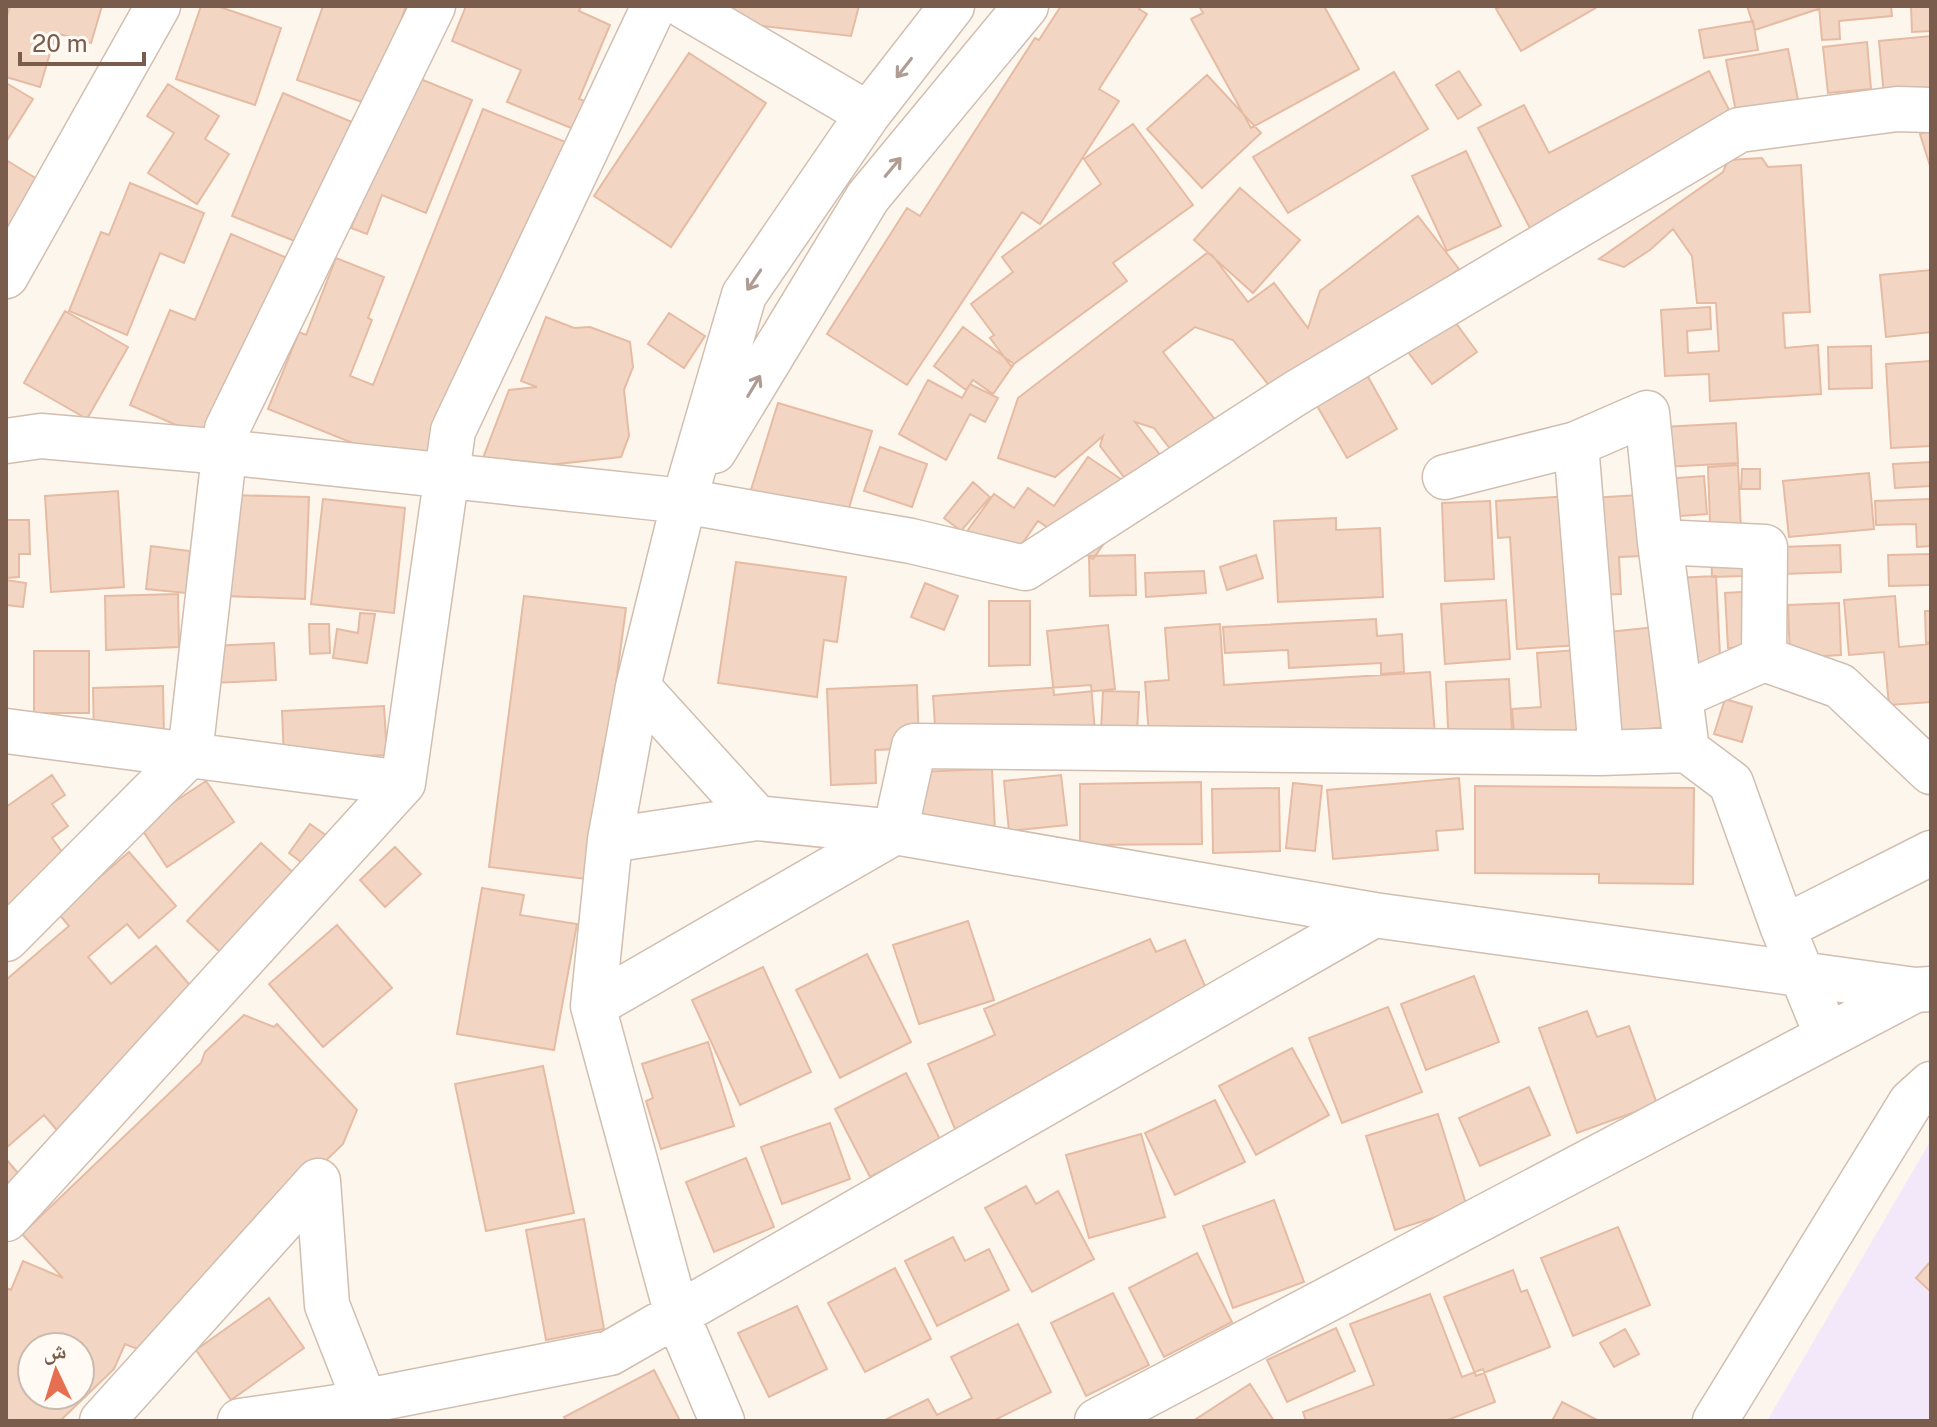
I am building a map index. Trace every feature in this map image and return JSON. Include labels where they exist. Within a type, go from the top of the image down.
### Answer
[{"type":"street","points":[[6,276],[158,6]]},
{"type":"street","points":[[6,939],[190,754],[227,429],[433,6]]},
{"type":"street","points":[[6,1219],[403,783],[453,431],[654,6]]},
{"type":"street","points":[[684,6],[868,114]]},
{"type":"street","points":[[722,1421],[677,1315],[593,1006],[610,840],[638,687],[684,501],[744,295],[868,114],[952,6]]},
{"type":"street","points":[[684,501],[868,197],[1026,6]]},
{"type":"street","points":[[6,441],[41,436],[224,452],[684,501],[911,541],[1025,568],[1296,393],[1739,130],[1897,109],[1931,110]]},
{"type":"street","points":[[1445,477],[1576,444],[1647,413],[1687,750]]},
{"type":"street","points":[[1576,444],[1601,753]]},
{"type":"street","points":[[1660,542],[1765,547],[1764,659]]},
{"type":"street","points":[[1680,696],[1764,659],[1840,686],[1931,772]]},
{"type":"street","points":[[638,687],[757,818]]},
{"type":"street","points":[[6,731],[403,783]]},
{"type":"street","points":[[593,1006],[895,832],[914,746],[1601,753],[1687,750],[1731,783],[1783,928],[1827,1036]]},
{"type":"street","points":[[610,840],[757,818],[895,832],[1374,915],[1923,989]]},
{"type":"street","points":[[1783,928],[1931,853]]},
{"type":"street","points":[[240,1421],[365,1402],[610,1353],[1374,915]]},
{"type":"street","points":[[1097,1421],[1827,1036],[1923,989]]},
{"type":"street","points":[[1715,1421],[1911,1102],[1931,1084]]},
{"type":"street","points":[[102,1421],[318,1181],[327,1305],[365,1402]]},
{"type":"shaded area","points":[[1931,1140],[1931,1421],[1767,1421]]},
{"type":"building","points":[[10,6],[102,6],[91,43],[56,33],[40,87],[6,77],[6,19]]},
{"type":"building","points":[[201,6],[217,6],[281,28],[255,105],[176,79]]},
{"type":"building","points":[[323,6],[406,6],[371,105],[297,80]]},
{"type":"building","points":[[466,6],[581,6],[579,11],[610,25],[579,99],[588,102],[576,130],[507,102],[521,70],[452,41]]},
{"type":"building","points":[[705,6],[859,6],[851,36],[754,25]]},
{"type":"building","points":[[1061,6],[1141,6],[1139,9],[1147,14],[1099,89],[1119,101],[1040,224],[1022,212],[907,385],[827,334],[907,208],[920,216],[1035,38],[1039,40]]},
{"type":"building","points":[[1199,6],[1324,6],[1359,69],[1251,128],[1191,19],[1203,13]]},
{"type":"building","points":[[1502,6],[1599,6],[1521,51],[1496,9]]},
{"type":"building","points":[[1747,6],[1817,6],[1818,9],[1755,30]]},
{"type":"building","points":[[1819,6],[1891,6],[1892,16],[1839,21],[1840,39],[1822,40]]},
{"type":"building","points":[[1911,6],[1931,6],[1931,31],[1912,32]]},
{"type":"building","points":[[1753,21],[1758,50],[1704,58],[1699,30]]},
{"type":"building","points":[[1931,36],[1931,91],[1884,96],[1879,41]]},
{"type":"building","points":[[1867,42],[1871,89],[1828,93],[1823,47]]},
{"type":"building","points":[[1788,49],[1801,115],[1739,127],[1726,60]]},
{"type":"building","points":[[689,53],[766,103],[671,247],[594,196]]},
{"type":"building","points":[[1459,71],[1481,105],[1458,119],[1436,85]]},
{"type":"building","points":[[1709,71],[1741,133],[1535,238],[1478,128],[1524,105],[1549,153]]},
{"type":"building","points":[[1394,72],[1428,129],[1288,213],[1253,157]]},
{"type":"building","points":[[1207,75],[1261,133],[1202,188],[1147,129]]},
{"type":"building","points":[[413,76],[472,100],[426,213],[382,195],[367,234],[351,228]]},
{"type":"building","points":[[6,83],[33,99],[6,142]]},
{"type":"building","points":[[168,84],[219,116],[205,139],[229,154],[197,204],[148,173],[174,133],[147,116]]},
{"type":"building","points":[[283,93],[352,122],[297,242],[232,216]]},
{"type":"building","points":[[483,109],[578,147],[427,473],[268,409],[299,332],[306,335],[336,258],[384,277],[368,318],[372,320],[350,376],[373,385]]},
{"type":"building","points":[[1133,124],[1193,205],[1113,263],[1127,281],[1011,366],[990,338],[994,335],[971,304],[1013,272],[1002,257],[1101,184],[1084,159]]},
{"type":"building","points":[[1931,130],[1931,169],[1920,134]]},
{"type":"building","points":[[1466,151],[1501,226],[1447,251],[1412,176]]},
{"type":"building","points":[[1762,158],[1768,167],[1801,165],[1810,312],[1783,313],[1785,348],[1818,345],[1821,394],[1710,401],[1709,374],[1665,376],[1661,310],[1710,307],[1711,329],[1687,331],[1688,353],[1719,351],[1716,303],[1697,303],[1692,256],[1673,229],[1650,250],[1624,267],[1599,259],[1723,172],[1728,160]]},
{"type":"building","points":[[6,160],[42,182],[6,240]]},
{"type":"building","points":[[130,183],[204,213],[184,263],[160,253],[127,335],[69,311],[101,232],[109,235]]},
{"type":"building","points":[[1240,188],[1300,240],[1253,293],[1194,240]]},
{"type":"building","points":[[1418,216],[1459,269],[1283,403],[1233,340],[1195,327],[1163,352],[1220,426],[1178,459],[1154,428],[1135,422],[1174,473],[1140,498],[1100,446],[1103,436],[1055,477],[998,458],[1018,398],[1207,253],[1212,255],[1248,302],[1274,283],[1308,328],[1320,291]]},
{"type":"building","points":[[231,234],[287,258],[204,437],[130,405],[170,310],[195,320]]},
{"type":"building","points":[[1931,270],[1931,332],[1886,337],[1880,275]]},
{"type":"building","points":[[65,311],[128,347],[87,419],[24,383]]},
{"type":"building","points":[[669,313],[705,336],[684,368],[648,344]]},
{"type":"building","points":[[546,317],[574,328],[590,327],[630,342],[633,367],[624,390],[629,436],[621,457],[512,469],[483,458],[509,390],[537,387],[521,381]]},
{"type":"building","points":[[1453,319],[1477,352],[1432,384],[1408,352]]},
{"type":"building","points":[[963,327],[1014,364],[993,394],[973,380],[966,390],[934,366]]},
{"type":"building","points":[[1871,346],[1872,388],[1829,389],[1828,347]]},
{"type":"building","points":[[1931,361],[1931,446],[1891,448],[1886,364]]},
{"type":"building","points":[[1367,375],[1397,429],[1347,458],[1316,404]]},
{"type":"building","points":[[928,380],[962,398],[970,384],[998,398],[985,422],[970,414],[946,460],[899,434]]},
{"type":"building","points":[[778,403],[872,431],[845,521],[750,493]]},
{"type":"building","points":[[1736,423],[1738,463],[1664,467],[1662,427]]},
{"type":"building","points":[[880,447],[927,464],[912,507],[864,491]]},
{"type":"building","points":[[1088,457],[1140,492],[1093,559],[1038,521],[1008,564],[965,534],[994,494],[1014,508],[1028,488],[1054,506]]},
{"type":"building","points":[[1931,462],[1931,486],[1895,488],[1893,464]]},
{"type":"building","points":[[1738,465],[1743,576],[1712,577],[1708,467]]},
{"type":"building","points":[[1742,469],[1760,469],[1760,489],[1741,489]]},
{"type":"building","points":[[1869,473],[1874,529],[1789,537],[1783,481]]},
{"type":"building","points":[[1704,476],[1707,514],[1667,517],[1664,479]]},
{"type":"building","points":[[973,482],[990,497],[961,531],[944,518]]},
{"type":"building","points":[[118,491],[124,587],[51,592],[45,496]]},
{"type":"building","points":[[229,495],[309,497],[305,599],[225,596]]},
{"type":"building","points":[[1639,495],[1642,556],[1619,557],[1621,594],[1596,595],[1591,498]]},
{"type":"building","points":[[1570,496],[1580,645],[1517,649],[1510,537],[1498,538],[1496,501]]},
{"type":"building","points":[[323,499],[405,508],[394,613],[311,604]]},
{"type":"building","points":[[1931,499],[1931,546],[1917,547],[1916,524],[1876,525],[1875,501]]},
{"type":"building","points":[[1490,501],[1494,579],[1445,581],[1442,503]]},
{"type":"building","points":[[1336,518],[1336,530],[1380,528],[1383,597],[1278,602],[1274,521]]},
{"type":"building","points":[[6,520],[29,520],[30,554],[19,554],[19,577],[6,578]]},
{"type":"building","points":[[1840,545],[1841,572],[1781,574],[1780,547]]},
{"type":"building","points":[[151,546],[190,551],[186,593],[146,589]]},
{"type":"building","points":[[1931,554],[1931,585],[1889,586],[1888,555]]},
{"type":"building","points":[[1135,555],[1136,595],[1090,596],[1089,556]]},
{"type":"building","points":[[1256,555],[1263,578],[1227,590],[1220,567]]},
{"type":"building","points":[[736,562],[846,577],[837,642],[824,640],[817,697],[718,683]]},
{"type":"building","points":[[1204,571],[1206,593],[1146,597],[1145,573]]},
{"type":"building","points":[[1716,576],[1721,675],[1680,678],[1674,578]]},
{"type":"building","points":[[6,580],[26,583],[23,607],[6,605]]},
{"type":"building","points":[[925,583],[958,596],[944,630],[911,617]]},
{"type":"building","points":[[1757,591],[1760,646],[1728,648],[1725,593]]},
{"type":"building","points":[[178,594],[179,647],[106,650],[105,596]]},
{"type":"building","points":[[524,596],[626,608],[586,879],[489,867]]},
{"type":"building","points":[[1895,596],[1899,647],[1931,644],[1931,702],[1889,705],[1884,652],[1849,655],[1844,600]]},
{"type":"building","points":[[1506,600],[1510,659],[1445,664],[1441,604]]},
{"type":"building","points":[[989,601],[1030,601],[1030,665],[989,666]]},
{"type":"building","points":[[1839,603],[1841,655],[1790,658],[1788,605]]},
{"type":"building","points":[[1925,611],[1931,611],[1931,642],[1926,643]]},
{"type":"building","points":[[360,613],[375,614],[367,663],[333,658],[337,629],[358,633]]},
{"type":"building","points":[[1376,619],[1377,636],[1402,634],[1404,672],[1381,674],[1381,663],[1289,668],[1288,650],[1225,653],[1223,627]]},
{"type":"building","points":[[309,624],[329,624],[330,653],[310,654]]},
{"type":"building","points":[[1220,624],[1224,685],[1430,672],[1435,735],[1150,749],[1145,682],[1169,680],[1165,628]]},
{"type":"building","points":[[1108,625],[1115,689],[1054,695],[1047,631]]},
{"type":"building","points":[[1655,627],[1665,727],[1621,732],[1609,632]]},
{"type":"building","points":[[274,643],[276,680],[213,683],[212,646]]},
{"type":"building","points":[[1578,650],[1587,749],[1516,755],[1512,709],[1541,707],[1537,653]]},
{"type":"building","points":[[34,651],[89,651],[89,713],[34,713]]},
{"type":"building","points":[[1509,679],[1513,748],[1449,751],[1446,682]]},
{"type":"building","points":[[917,685],[919,748],[875,750],[876,783],[831,785],[827,689]]},
{"type":"building","points":[[1091,685],[1096,743],[937,754],[933,696]]},
{"type":"building","points":[[163,686],[164,736],[94,738],[93,688]]},
{"type":"building","points":[[1103,691],[1139,692],[1137,733],[1101,731]]},
{"type":"building","points":[[1725,699],[1752,707],[1742,742],[1714,734]]},
{"type":"building","points":[[384,706],[387,755],[284,759],[282,711]]},
{"type":"building","points":[[992,769],[995,831],[920,834],[917,772]]},
{"type":"building","points":[[52,775],[65,795],[52,804],[68,826],[52,838],[75,870],[6,918],[6,807]]},
{"type":"building","points":[[1061,775],[1067,825],[1009,831],[1004,781]]},
{"type":"building","points":[[1459,778],[1463,829],[1436,831],[1438,850],[1333,859],[1327,790]]},
{"type":"building","points":[[206,781],[234,822],[167,867],[139,825]]},
{"type":"building","points":[[1201,782],[1202,844],[1080,845],[1080,784]]},
{"type":"building","points":[[1293,783],[1322,786],[1315,851],[1286,848]]},
{"type":"building","points":[[1475,786],[1694,788],[1693,884],[1599,883],[1599,874],[1475,873]]},
{"type":"building","points":[[1279,788],[1280,851],[1213,853],[1212,789]]},
{"type":"building","points":[[310,824],[337,843],[316,873],[289,853]]},
{"type":"building","points":[[261,843],[314,892],[239,970],[187,921]]},
{"type":"building","points":[[395,847],[421,874],[385,907],[360,880]]},
{"type":"building","points":[[129,852],[176,906],[139,938],[127,924],[88,957],[111,984],[156,946],[209,1007],[61,1135],[44,1115],[6,1148],[6,980],[69,926],[58,913]]},
{"type":"building","points":[[482,888],[524,895],[520,915],[577,924],[554,1050],[457,1034]]},
{"type":"building","points":[[968,921],[994,1000],[919,1024],[893,945]]},
{"type":"building","points":[[337,925],[392,988],[323,1047],[269,984]]},
{"type":"building","points":[[1150,939],[1156,952],[1185,940],[1215,1009],[957,1134],[928,1064],[995,1035],[984,1009]]},
{"type":"building","points":[[867,954],[911,1042],[840,1078],[796,990]]},
{"type":"building","points":[[763,967],[811,1072],[740,1105],[692,1000]]},
{"type":"building","points":[[1474,976],[1499,1042],[1426,1070],[1401,1004]]},
{"type":"building","points":[[1388,1007],[1422,1092],[1342,1123],[1309,1038]]},
{"type":"building","points":[[1587,1011],[1597,1037],[1629,1026],[1657,1104],[1577,1133],[1539,1028]]},
{"type":"building","points":[[244,1015],[274,1027],[277,1024],[357,1110],[343,1144],[140,1350],[125,1344],[114,1369],[96,1386],[96,1331],[16,1331],[16,1411],[70,1411],[60,1421],[9,1421],[6,1418],[6,1288],[11,1290],[23,1261],[63,1278],[22,1234],[201,1063],[205,1052]]},
{"type":"building","points":[[708,1042],[734,1126],[661,1149],[646,1101],[653,1098],[642,1064]]},
{"type":"building","points":[[1292,1048],[1329,1115],[1256,1155],[1219,1086]]},
{"type":"building","points":[[543,1066],[574,1213],[486,1231],[455,1084]]},
{"type":"building","points":[[906,1073],[941,1141],[870,1177],[835,1109]]},
{"type":"building","points":[[1529,1087],[1550,1135],[1480,1166],[1459,1118]]},
{"type":"building","points":[[1215,1100],[1245,1162],[1175,1195],[1145,1133]]},
{"type":"building","points":[[1438,1114],[1467,1207],[1395,1230],[1366,1136]]},
{"type":"building","points":[[830,1123],[850,1179],[782,1204],[761,1147]]},
{"type":"building","points":[[1141,1134],[1165,1217],[1089,1238],[1066,1155]]},
{"type":"building","points":[[746,1158],[774,1227],[714,1252],[686,1182]]},
{"type":"building","points":[[6,1159],[23,1179],[6,1194]]},
{"type":"building","points":[[1026,1186],[1036,1204],[1058,1191],[1094,1259],[1032,1292],[985,1208]]},
{"type":"building","points":[[1274,1200],[1304,1282],[1233,1308],[1203,1226]]},
{"type":"building","points":[[584,1219],[604,1329],[546,1340],[526,1230]]},
{"type":"building","points":[[1618,1227],[1650,1305],[1573,1336],[1541,1258]]},
{"type":"building","points":[[953,1237],[965,1261],[989,1249],[1009,1290],[937,1326],[905,1261]]},
{"type":"building","points":[[1197,1253],[1232,1322],[1164,1357],[1129,1288]]},
{"type":"building","points":[[1931,1261],[1931,1292],[1916,1278]]},
{"type":"building","points":[[895,1268],[931,1339],[865,1372],[828,1303]]},
{"type":"building","points":[[1513,1270],[1521,1292],[1527,1290],[1550,1347],[1476,1376],[1444,1297]]},
{"type":"building","points":[[1113,1293],[1149,1365],[1086,1396],[1051,1323]]},
{"type":"building","points":[[1430,1294],[1462,1377],[1483,1369],[1495,1402],[1445,1421],[1306,1421],[1303,1412],[1374,1385],[1350,1324]]},
{"type":"building","points":[[269,1298],[304,1348],[231,1400],[196,1350]]},
{"type":"building","points":[[797,1306],[827,1369],[769,1397],[738,1333]]},
{"type":"building","points":[[1018,1324],[1051,1392],[993,1421],[883,1421],[928,1399],[937,1415],[972,1398],[951,1357]]},
{"type":"building","points":[[1336,1328],[1355,1371],[1287,1402],[1267,1360]]},
{"type":"building","points":[[1625,1329],[1639,1354],[1614,1367],[1600,1343]]},
{"type":"building","points":[[654,1370],[680,1421],[567,1421],[564,1417]]},
{"type":"building","points":[[1250,1384],[1274,1421],[1193,1421]]},
{"type":"building","points":[[1562,1402],[1599,1421],[1552,1421]]}]
